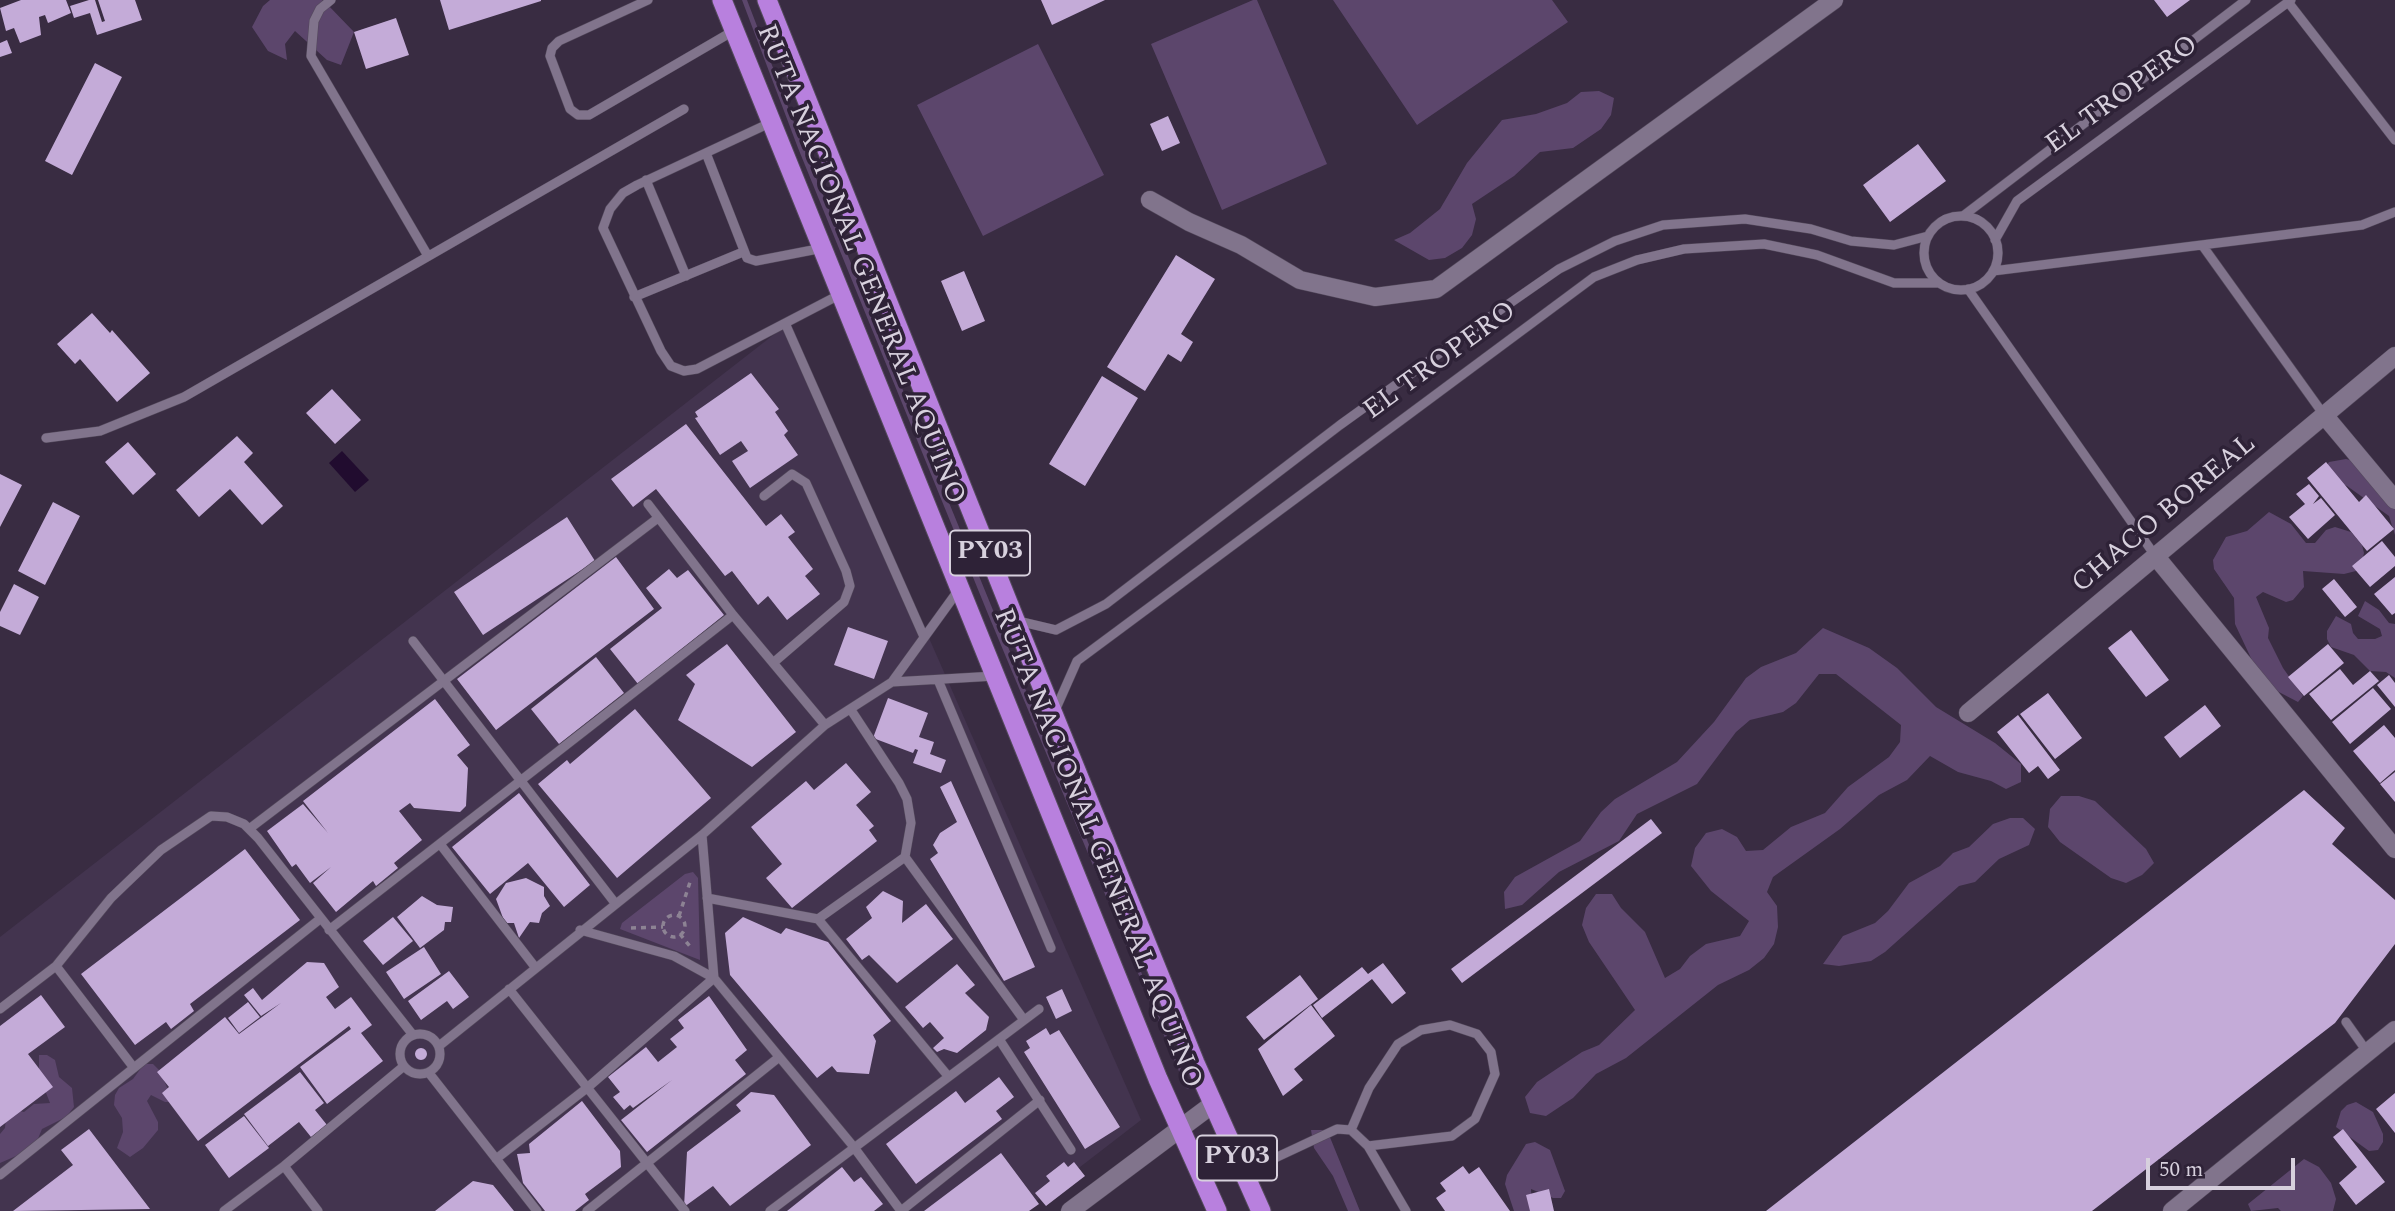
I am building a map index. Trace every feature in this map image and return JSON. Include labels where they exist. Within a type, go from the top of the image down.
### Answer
[{"type":"highway","name":"RUTA NACIONAL GENERAL AQUINO","points":[[722,0],[995,676],[1181,1130],[1217,1211]]},
{"type":"highway","name":"RUTA NACIONAL GENERAL AQUINO","points":[[767,0],[1015,621],[1213,1104],[1261,1211]]},
{"type":"street","points":[[1150,200],[1189,222],[1241,245],[1300,280],[1375,297],[1436,289],[1834,0]]},
{"type":"street","name":"CHACO BOREAL","points":[[1968,713],[2157,558],[2395,356]]},
{"type":"street","points":[[2325,415],[2395,500]]},
{"type":"street","points":[[2157,558],[2395,849]]},
{"type":"street","points":[[2172,1211],[2395,1030]]},
{"type":"street","points":[[1070,1211],[1213,1104]]},
{"type":"lane","points":[[331,0],[320,9],[314,21],[312,56],[429,256]]},
{"type":"lane","points":[[648,0],[559,41],[552,48],[550,57],[569,109],[578,115],[589,115],[735,30]]},
{"type":"lane","name":"EL TROPERO","points":[[1963,216],[2246,0]]},
{"type":"lane","points":[[2290,1],[2395,140]]},
{"type":"lane","name":"EL TROPERO","points":[[1995,240],[2017,201],[2290,1]]},
{"type":"lane","points":[[47,438],[100,430],[184,397],[684,109]]},
{"type":"lane","points":[[772,122],[646,180],[623,194],[610,209],[603,228],[661,351],[671,366],[684,371],[697,369],[841,294]]},
{"type":"lane","points":[[706,153],[747,258],[756,261],[823,248]]},
{"type":"lane","points":[[646,180],[686,276]]},
{"type":"lane","points":[[1993,271],[2362,225],[2395,212]]},
{"type":"lane","points":[[1963,216],[1983,223],[1995,240],[1997,261],[1987,279],[1968,289],[1948,288],[1938,283],[1926,266],[1924,256],[1928,236],[1943,221],[1963,216]]},
{"type":"lane","name":"EL TROPERO","points":[[1015,621],[1056,630],[1106,604],[1340,425],[1490,317],[1559,269],[1615,240],[1663,225],[1745,219],[1811,229],[1851,241],[1894,245],[1928,236]]},
{"type":"lane","name":"EL TROPERO","points":[[1053,714],[1077,661],[1594,277],[1637,260],[1684,249],[1764,244],[1817,255],[1895,283],[1938,283]]},
{"type":"lane","points":[[2202,245],[2325,415]]},
{"type":"lane","points":[[634,297],[743,252]]},
{"type":"lane","points":[[1968,289],[2157,558]]},
{"type":"lane","points":[[785,323],[924,637]]},
{"type":"lane","points":[[764,496],[792,474],[806,483],[846,571],[850,586],[844,602],[773,663]]},
{"type":"lane","points":[[648,504],[733,615],[825,724]]},
{"type":"lane","points":[[249,829],[658,518]]},
{"type":"lane","points":[[439,1046],[580,930],[702,835],[825,724],[892,682],[960,588]]},
{"type":"lane","points":[[329,930],[733,615]]},
{"type":"lane","points":[[413,641],[615,903]]},
{"type":"lane","points":[[892,682],[995,676]]},
{"type":"lane","points":[[938,680],[1051,948]]},
{"type":"lane","points":[[818,919],[905,857],[911,823],[907,799],[851,710]]},
{"type":"lane","points":[[0,1009],[56,966],[111,898],[161,850],[211,816],[227,817],[249,829],[413,1035],[431,1037],[439,1046],[438,1064],[429,1073],[412,1073],[404,1066],[400,1049],[413,1035]]},
{"type":"lane","points":[[702,835],[714,978]]},
{"type":"lane","points":[[440,844],[535,967]]},
{"type":"lane","points":[[905,857],[1024,1020]]},
{"type":"lane","points":[[707,898],[818,919],[948,1076]]},
{"type":"lane","points":[[0,1175],[320,919]]},
{"type":"lane","points":[[580,930],[674,956],[714,978],[853,1146],[901,1211],[1040,1100]]},
{"type":"lane","points":[[56,966],[134,1068]]},
{"type":"lane","points":[[496,1159],[587,1088],[714,978]]},
{"type":"lane","points":[[509,989],[685,1211]]},
{"type":"lane","points":[[770,1211],[853,1146],[1040,1009]]},
{"type":"lane","points":[[2346,1022],[2368,1053]]},
{"type":"lane","points":[[1351,1130],[1369,1088],[1398,1044],[1421,1030],[1450,1025],[1477,1034],[1491,1052],[1495,1074],[1475,1119],[1452,1136],[1368,1146]]},
{"type":"lane","points":[[999,1039],[1071,1150]]},
{"type":"lane","points":[[587,1211],[778,1058]]},
{"type":"lane","points":[[225,1211],[284,1166],[404,1066]]},
{"type":"lane","points":[[429,1073],[537,1211]]},
{"type":"lane","points":[[1244,1173],[1337,1129],[1351,1130],[1368,1146],[1406,1211]]},
{"type":"lane","points":[[284,1166],[318,1211]]},
{"type":"path","points":[[679,916],[694,870]]},
{"type":"path","points":[[663,927],[668,917],[679,916]]},
{"type":"path","points":[[663,927],[670,936],[680,934],[685,925],[679,916]]},
{"type":"path","points":[[619,928],[663,927]]},
{"type":"shaded area","points":[[270,0],[322,0],[326,3],[354,32],[341,65],[327,60],[295,31],[285,44],[287,60],[268,51],[252,27],[263,6]]},
{"type":"shaded area","points":[[742,0],[747,0],[803,146],[1189,1089],[1186,1088],[988,614],[798,148]]},
{"type":"shaded area","points":[[1257,0],[1327,164],[1222,210],[1151,44]]},
{"type":"shaded area","points":[[1333,0],[1552,0],[1568,22],[1417,125]]},
{"type":"shaded area","points":[[1038,44],[1104,175],[983,236],[917,105]]},
{"type":"shaded area","points":[[1599,91],[1614,98],[1611,115],[1601,129],[1573,148],[1540,152],[1514,176],[1472,204],[1476,219],[1472,235],[1462,248],[1445,258],[1429,260],[1394,240],[1410,233],[1440,209],[1467,163],[1502,120],[1536,114],[1567,103],[1581,92]]},
{"type":"shaded area","points":[[790,322],[1141,1120],[1023,1211],[0,1211],[0,937]]},
{"type":"shaded area","points":[[342,451],[369,480],[355,492],[329,463]]},
{"type":"shaded area","points":[[2346,459],[2354,461],[2395,504],[2395,535],[2389,516],[2347,486],[2326,477],[2324,469],[2329,462]]},
{"type":"shaded area","points":[[2269,512],[2291,524],[2306,543],[2315,543],[2326,530],[2335,527],[2351,532],[2362,545],[2364,553],[2360,570],[2344,574],[2303,571],[2304,587],[2293,600],[2286,602],[2263,592],[2256,597],[2269,628],[2268,638],[2283,668],[2303,696],[2298,702],[2275,690],[2257,671],[2235,624],[2234,598],[2214,569],[2213,560],[2226,537],[2247,531]]},
{"type":"shaded area","points":[[2365,601],[2379,610],[2389,623],[2395,624],[2395,678],[2386,672],[2370,671],[2354,655],[2331,647],[2327,639],[2327,631],[2336,616],[2351,624],[2358,639],[2375,639],[2382,636],[2380,629],[2358,616]]},
{"type":"shaded area","points":[[1823,628],[1869,648],[1897,668],[1936,707],[1995,743],[2021,764],[2021,782],[2006,789],[1991,781],[1958,772],[1930,756],[1907,780],[1879,795],[1840,829],[1773,877],[1767,892],[1777,906],[1778,927],[1774,944],[1764,958],[1749,970],[1718,985],[1626,1058],[1596,1074],[1573,1098],[1546,1116],[1530,1113],[1525,1097],[1537,1082],[1582,1052],[1599,1045],[1635,1010],[1589,942],[1582,925],[1586,908],[1596,894],[1612,894],[1621,908],[1645,932],[1665,978],[1680,969],[1690,956],[1706,944],[1740,936],[1749,921],[1711,891],[1691,866],[1695,848],[1706,833],[1722,829],[1737,837],[1746,851],[1763,850],[1791,827],[1825,813],[1848,787],[1889,757],[1900,742],[1901,725],[1836,674],[1819,674],[1796,703],[1783,712],[1750,720],[1736,732],[1697,784],[1637,814],[1619,841],[1559,872],[1522,905],[1505,909],[1504,892],[1515,877],[1580,841],[1601,812],[1615,799],[1677,762],[1714,722],[1746,678],[1761,667],[1796,653]]},
{"type":"shaded area","points":[[2061,796],[2079,796],[2095,801],[2146,849],[2154,863],[2142,875],[2126,883],[2111,878],[2060,842],[2048,827],[2050,809]]},
{"type":"shaded area","points":[[2010,818],[2023,818],[2035,829],[2029,845],[1999,859],[1975,882],[1959,886],[1885,952],[1871,961],[1839,966],[1823,964],[1843,936],[1875,923],[1888,911],[1909,883],[1940,866],[1953,853],[1969,847],[1993,824]]},
{"type":"shaded area","points":[[693,872],[698,878],[700,960],[620,929],[622,923],[685,874]]},
{"type":"shaded area","points":[[39,1055],[47,1055],[55,1060],[59,1077],[72,1088],[74,1107],[66,1117],[42,1129],[37,1141],[23,1153],[0,1163],[0,1134],[5,1128],[6,1116],[16,1110],[24,1112],[34,1104],[50,1103],[39,1075]]},
{"type":"shaded area","points":[[144,1064],[153,1064],[159,1070],[174,1102],[165,1102],[151,1095],[147,1101],[158,1122],[158,1130],[143,1148],[130,1157],[117,1148],[123,1132],[122,1118],[114,1105],[115,1095],[119,1088],[133,1079]]},
{"type":"shaded area","points":[[2356,1102],[2373,1112],[2383,1134],[2383,1142],[2378,1150],[2369,1151],[2336,1127],[2341,1111]]},
{"type":"shaded area","points":[[1311,1130],[1327,1130],[1360,1211],[1348,1211],[1333,1176],[1314,1148]]},
{"type":"shaded area","points":[[1535,1142],[1550,1150],[1565,1191],[1561,1198],[1553,1198],[1531,1189],[1532,1211],[1514,1211],[1505,1184],[1507,1175],[1526,1144]]},
{"type":"shaded area","points":[[2304,1159],[2319,1167],[2331,1183],[2336,1199],[2333,1211],[2281,1211],[2278,1208],[2251,1211],[2248,1204]]},
{"type":"building","points":[[21,0],[66,0],[71,13],[48,23],[45,15],[39,17],[41,35],[20,43],[14,28],[6,31],[0,8]]},
{"type":"building","points":[[95,0],[102,22],[105,21],[98,0],[135,0],[142,20],[97,35],[90,13],[74,18],[70,6]]},
{"type":"building","points":[[440,0],[541,0],[541,1],[449,30]]},
{"type":"building","points":[[1041,0],[1105,0],[1052,25]]},
{"type":"building","points":[[2154,0],[2190,0],[2167,17]]},
{"type":"building","points":[[396,18],[409,55],[366,69],[354,32]]},
{"type":"building","points":[[7,40],[12,53],[0,57],[0,43]]},
{"type":"building","points":[[95,63],[122,77],[72,175],[45,161]]},
{"type":"building","points":[[1168,116],[1180,143],[1162,151],[1150,124]]},
{"type":"building","points":[[1918,144],[1946,181],[1890,222],[1863,185]]},
{"type":"building","points":[[1176,255],[1215,279],[1181,334],[1193,342],[1181,362],[1168,354],[1145,391],[1107,367]]},
{"type":"building","points":[[964,271],[985,321],[962,331],[941,281]]},
{"type":"building","points":[[92,313],[110,333],[112,330],[150,373],[117,402],[80,359],[75,364],[57,344]]},
{"type":"building","points":[[751,373],[779,409],[775,412],[788,431],[784,435],[798,455],[750,488],[732,461],[748,451],[741,441],[720,455],[695,418],[698,417],[695,412]]},
{"type":"building","points":[[1102,376],[1138,398],[1085,486],[1049,464]]},
{"type":"building","points":[[332,389],[361,420],[335,444],[306,413]]},
{"type":"building","points":[[686,424],[766,526],[781,514],[795,532],[788,537],[813,569],[805,576],[820,594],[787,620],[768,596],[758,605],[732,571],[725,576],[656,489],[633,507],[611,479]]},
{"type":"building","points":[[237,436],[253,453],[244,462],[283,506],[262,525],[230,489],[199,517],[176,490]]},
{"type":"building","points":[[128,442],[156,474],[133,495],[105,462]]},
{"type":"building","points":[[2326,462],[2359,502],[2366,495],[2394,529],[2367,551],[2307,478]]},
{"type":"building","points":[[0,474],[22,485],[0,527]]},
{"type":"building","points":[[2309,484],[2319,496],[2313,504],[2321,498],[2335,515],[2308,539],[2289,517],[2305,504],[2296,494]]},
{"type":"building","points":[[53,502],[80,516],[45,585],[18,571]]},
{"type":"building","points":[[567,517],[595,561],[483,635],[454,592]]},
{"type":"building","points":[[2382,541],[2395,557],[2395,566],[2370,587],[2352,566]]},
{"type":"building","points":[[616,557],[654,609],[496,730],[457,679]]},
{"type":"building","points":[[669,569],[677,578],[688,570],[724,615],[638,684],[610,649],[662,608],[646,588]]},
{"type":"building","points":[[2395,577],[2395,613],[2392,615],[2374,594]]},
{"type":"building","points":[[2334,579],[2357,607],[2345,617],[2322,589]]},
{"type":"building","points":[[14,584],[39,597],[20,635],[0,626],[0,612]]},
{"type":"building","points":[[848,627],[888,641],[874,679],[834,665]]},
{"type":"building","points":[[2131,630],[2169,680],[2146,697],[2108,648]]},
{"type":"building","points":[[727,644],[796,732],[752,767],[678,720],[695,684],[686,675]]},
{"type":"building","points":[[2328,644],[2344,663],[2304,696],[2288,677]]},
{"type":"building","points":[[596,657],[624,693],[559,744],[531,709]]},
{"type":"building","points":[[2340,669],[2353,685],[2370,671],[2379,681],[2331,720],[2309,694]]},
{"type":"building","points":[[2389,675],[2395,683],[2395,707],[2377,685]]},
{"type":"building","points":[[2373,688],[2391,709],[2350,744],[2332,722]]},
{"type":"building","points":[[2048,693],[2082,738],[2055,759],[2020,714]]},
{"type":"building","points":[[888,698],[928,713],[919,737],[934,742],[930,754],[946,760],[941,773],[913,763],[918,750],[915,749],[913,753],[873,738]]},
{"type":"building","points":[[435,699],[470,745],[457,755],[468,768],[466,806],[460,812],[414,808],[410,803],[399,811],[422,840],[394,863],[398,868],[376,886],[373,881],[336,912],[313,883],[331,867],[310,883],[296,864],[292,867],[267,831],[303,804],[328,833],[303,801]]},
{"type":"building","points":[[2205,705],[2221,726],[2180,758],[2164,737]]},
{"type":"building","points":[[635,709],[711,798],[617,878],[538,784],[567,760],[570,764]]},
{"type":"building","points":[[2018,715],[2060,770],[2048,779],[2038,766],[2029,773],[1997,732]]},
{"type":"building","points":[[2384,725],[2395,738],[2395,770],[2380,783],[2353,751]]},
{"type":"building","points":[[846,763],[871,792],[856,805],[874,826],[869,830],[877,841],[792,908],[766,878],[782,864],[751,827],[806,781],[814,790]]},
{"type":"building","points":[[2395,772],[2395,802],[2380,784]]},
{"type":"building","points":[[951,781],[1035,967],[1004,981],[930,859],[938,853],[933,845],[940,833],[957,822],[940,787]]},
{"type":"building","points":[[2304,790],[2345,828],[2332,844],[2395,900],[2395,944],[2335,1023],[2092,1211],[1766,1211]]},
{"type":"building","points":[[519,793],[590,885],[564,907],[528,863],[490,894],[452,847]]},
{"type":"building","points":[[1651,819],[1662,833],[1462,983],[1451,969]]},
{"type":"building","points":[[245,849],[300,920],[190,1004],[194,1011],[171,1029],[166,1022],[135,1045],[81,974]]},
{"type":"building","points":[[526,878],[544,887],[544,896],[550,906],[542,913],[539,923],[530,922],[519,938],[514,923],[507,923],[503,918],[496,899],[506,883]]},
{"type":"building","points":[[883,891],[903,901],[902,923],[926,904],[953,939],[897,983],[869,955],[862,960],[846,939],[872,918],[866,907]]},
{"type":"building","points":[[422,896],[437,905],[453,907],[451,922],[445,922],[444,930],[420,948],[397,917]]},
{"type":"building","points":[[393,917],[413,941],[383,965],[363,941]]},
{"type":"building","points":[[743,917],[781,934],[786,928],[828,942],[891,1021],[873,1035],[876,1041],[869,1074],[837,1072],[832,1066],[817,1078],[730,975],[725,933]]},
{"type":"building","points":[[424,947],[441,974],[404,999],[386,972]]},
{"type":"building","points":[[307,962],[324,963],[339,987],[326,997],[335,1009],[351,997],[372,1025],[361,1033],[383,1061],[327,1104],[300,1067],[351,1029],[349,1026],[198,1141],[162,1093],[169,1087],[157,1072],[225,1017],[239,1034],[281,1003],[261,1016],[244,995],[253,988],[262,1000]]},
{"type":"building","points":[[1383,963],[1406,993],[1392,1004],[1372,979],[1322,1018],[1313,1005],[1362,967],[1368,974]]},
{"type":"building","points":[[957,964],[975,985],[965,993],[989,1017],[986,1030],[957,1053],[944,1049],[937,1052],[933,1048],[944,1038],[930,1022],[923,1028],[905,1007]]},
{"type":"building","points":[[449,971],[469,997],[453,1009],[447,1001],[421,1020],[408,1001]]},
{"type":"building","points":[[1300,975],[1318,999],[1264,1040],[1246,1017]]},
{"type":"building","points":[[1062,989],[1072,1011],[1056,1019],[1046,997]]},
{"type":"building","points":[[41,995],[65,1027],[28,1054],[53,1087],[0,1127],[0,1026]]},
{"type":"building","points":[[709,996],[747,1050],[735,1060],[746,1074],[647,1152],[621,1120],[672,1080],[633,1108],[630,1105],[624,1110],[613,1097],[620,1092],[608,1077],[646,1047],[658,1062],[677,1047],[670,1039],[684,1028],[678,1020]]},
{"type":"building","points":[[248,1002],[260,1017],[239,1033],[228,1018]]},
{"type":"building","points":[[1311,1005],[1335,1036],[1294,1069],[1303,1080],[1283,1096],[1258,1049]]},
{"type":"building","points":[[1046,1028],[1050,1035],[1059,1030],[1120,1127],[1085,1149],[1024,1052],[1030,1048],[1026,1041]]},
{"type":"building","points":[[416,1049],[426,1049],[426,1059],[416,1059]]},
{"type":"building","points":[[300,1072],[324,1103],[315,1110],[327,1125],[311,1137],[299,1122],[268,1146],[244,1114]]},
{"type":"building","points":[[999,1077],[1014,1097],[996,1111],[1002,1119],[916,1184],[886,1144],[956,1091],[965,1103]]},
{"type":"building","points":[[751,1092],[774,1095],[811,1145],[730,1206],[713,1186],[684,1207],[687,1152],[741,1111],[736,1105]]},
{"type":"building","points":[[2395,1093],[2395,1133],[2376,1109]]},
{"type":"building","points":[[582,1101],[620,1151],[621,1167],[585,1194],[589,1200],[575,1211],[545,1211],[523,1183],[517,1154],[530,1153],[529,1144]]},
{"type":"building","points":[[244,1116],[269,1148],[229,1178],[205,1145]]},
{"type":"building","points":[[89,1129],[150,1209],[13,1211],[73,1165],[61,1150]]},
{"type":"building","points":[[2343,1129],[2385,1182],[2356,1205],[2339,1183],[2357,1167],[2333,1137]]},
{"type":"building","points":[[1001,1153],[1039,1204],[1029,1211],[924,1211]]},
{"type":"building","points":[[1064,1162],[1068,1167],[1074,1162],[1085,1176],[1046,1206],[1035,1193],[1050,1181],[1046,1176]]},
{"type":"building","points":[[1463,1166],[1469,1174],[1479,1167],[1510,1211],[1445,1211],[1436,1198],[1446,1191],[1440,1183]]},
{"type":"building","points":[[842,1167],[854,1182],[861,1177],[883,1204],[874,1211],[787,1211]]},
{"type":"building","points":[[473,1181],[493,1185],[514,1211],[435,1211]]},
{"type":"building","points":[[1549,1189],[1554,1211],[1530,1211],[1526,1195]]}]
